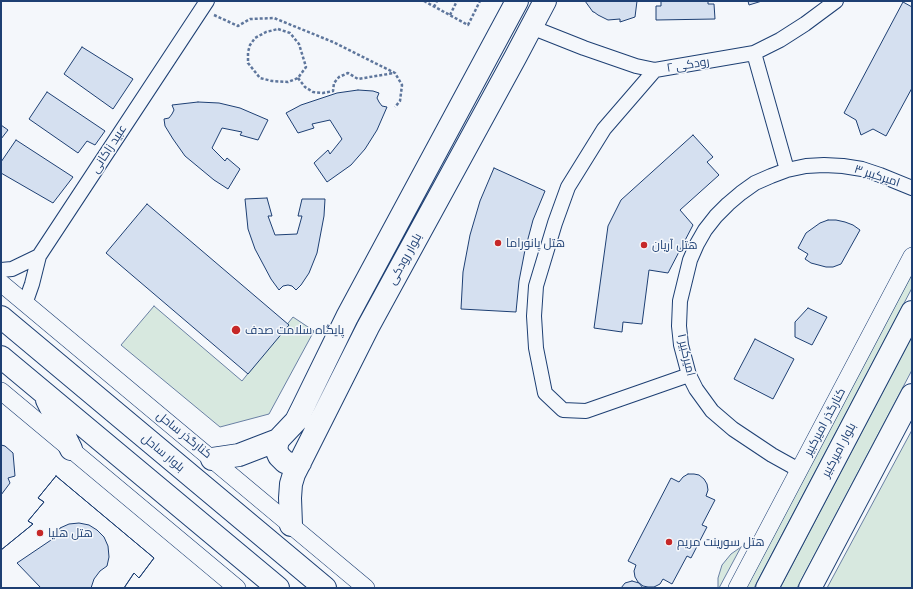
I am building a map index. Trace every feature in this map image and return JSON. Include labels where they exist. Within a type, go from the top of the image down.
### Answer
[{"type":"main road","name":"بلوار رودکی","points":[[212,459],[239,455],[278,440],[296,420],[304,407],[347,317],[517,1]]},
{"type":"main road","name":"بلوار رودکی","points":[[291,525],[290,498],[291,484],[294,474],[368,327],[544,1]]},
{"type":"main road","name":"بلوار امیرکبیر","points":[[767,588],[912,312]]},
{"type":"main road","name":"بلوار ساحل","points":[[1,317],[325,588]]},
{"type":"main road","points":[[1,357],[278,588]]},
{"type":"main road","points":[[44,393],[71,449]]},
{"type":"main road","points":[[810,588],[912,395]]},
{"type":"main road","points":[[278,440],[276,450],[278,456],[285,462],[291,464],[300,463]]},
{"type":"street","name":"رودکی ۲","points":[[531,27],[584,48],[636,66],[655,70],[754,53],[793,32],[836,1]]},
{"type":"street","name":"عبید زاکانی","points":[[25,304],[39,256],[204,5]]},
{"type":"street","points":[[754,53],[787,170]]},
{"type":"street","points":[[655,70],[604,129],[568,187],[555,223],[536,286],[534,316],[536,348],[545,393],[563,410],[586,411],[688,375]]},
{"type":"street","name":"امیرکبیر ۳","points":[[690,260],[705,230],[728,204],[756,183],[787,170],[806,166],[843,166],[862,169],[912,188]]},
{"type":"street","points":[[1,270],[12,269],[39,256]]},
{"type":"street","name":"کنارگذر امیرکبیر","points":[[737,588],[912,256]]},
{"type":"street","name":"امیرکبیر ۱","points":[[690,260],[680,302],[679,326],[681,345],[688,375],[696,390],[712,411],[732,429],[754,444],[799,470]]},
{"type":"street","name":"کنارگذر ساحل","points":[[1,283],[366,588]]},
{"type":"street","points":[[1,391],[237,588]]},
{"type":"path","points":[[424,1],[468,25],[480,1]]},
{"type":"path","points":[[434,6],[437,1]]},
{"type":"path","points":[[450,15],[457,1]]},
{"type":"path","points":[[204,5],[238,26],[250,19],[274,18],[333,42],[395,73],[402,85],[400,101],[395,107]]},
{"type":"path","points":[[278,29],[290,33],[299,44],[306,67],[298,78],[288,82],[272,81],[260,78],[248,63],[248,52],[250,45],[255,38],[266,32],[278,29]]},
{"type":"path","points":[[298,78],[305,87],[313,92],[323,93],[333,91],[334,83],[339,77],[348,74],[358,79],[395,73]]},
{"type":"shaded area","points":[[912,273],[912,288],[754,588],[746,588]]},
{"type":"shaded area","points":[[154,306],[242,381],[293,317],[314,331],[269,414],[220,427],[121,345]]},
{"type":"shaded area","points":[[912,336],[912,370],[797,588],[780,588]]},
{"type":"shaded area","points":[[912,430],[912,588],[827,588]]},
{"type":"shaded area","points":[[741,547],[718,588],[718,578],[722,565],[731,554]]},
{"type":"building","points":[[585,1],[637,1],[635,17],[620,22],[620,19],[608,20],[593,12]]},
{"type":"building","points":[[661,1],[708,1],[708,4],[714,4],[715,19],[656,20],[656,6],[661,6]]},
{"type":"building","points":[[748,1],[762,1],[749,5]]},
{"type":"building","points":[[903,2],[912,7],[912,88],[886,136],[873,129],[861,135],[856,120],[844,113]]},
{"type":"building","points":[[82,47],[133,79],[113,109],[64,74]]},
{"type":"building","points":[[358,90],[379,93],[377,98],[379,102],[382,106],[387,107],[377,130],[365,149],[351,165],[327,182],[314,163],[328,150],[330,154],[342,139],[330,120],[312,124],[314,128],[298,133],[286,113],[301,105],[337,93]]},
{"type":"building","points":[[47,92],[105,131],[95,145],[87,141],[78,153],[29,119]]},
{"type":"building","points":[[198,102],[219,103],[240,108],[268,120],[258,140],[240,135],[242,132],[222,128],[212,148],[225,161],[227,158],[240,169],[228,189],[214,180],[185,156],[165,126],[164,119],[169,118],[174,110],[172,105]]},
{"type":"building","points":[[1,125],[8,130],[1,139]]},
{"type":"building","name":"هتل آریان","points":[[693,135],[713,157],[707,162],[719,175],[680,210],[693,225],[668,273],[649,270],[642,324],[623,322],[622,332],[594,328],[608,226],[621,200]]},
{"type":"building","points":[[16,140],[73,177],[53,203],[1,173],[1,162]]},
{"type":"building","name":"هتل پانوراما","points":[[494,168],[545,191],[533,220],[525,250],[519,281],[516,312],[461,309],[463,272],[470,235],[480,201]]},
{"type":"building","points":[[267,198],[272,216],[268,216],[275,235],[297,234],[302,216],[298,216],[302,199],[325,199],[324,216],[317,253],[309,273],[296,290],[292,286],[288,285],[283,286],[279,290],[271,279],[255,249],[248,229],[245,199]]},
{"type":"building","points":[[147,204],[289,325],[248,374],[106,253]]},
{"type":"building","points":[[828,220],[845,222],[860,230],[841,264],[833,267],[826,267],[811,263],[805,259],[808,254],[798,248],[806,233],[820,223]]},
{"type":"building","points":[[808,308],[827,317],[812,345],[795,337],[795,322]]},
{"type":"building","points":[[755,339],[794,359],[773,399],[734,379]]},
{"type":"building","points":[[1,445],[5,446],[13,453],[15,476],[8,478],[10,483],[1,495]]},
{"type":"building","name":"هتل سورینت مريم","points":[[688,474],[699,475],[704,479],[708,490],[706,496],[715,500],[702,525],[707,527],[691,558],[687,556],[672,584],[663,579],[660,584],[654,587],[643,586],[635,577],[634,571],[636,565],[628,561],[671,478],[679,482]]},
{"type":"building","name":"هتل هلیا","points":[[56,476],[154,558],[139,578],[134,573],[124,588],[91,588],[94,579],[100,571],[107,566],[109,557],[108,546],[104,537],[97,530],[89,525],[79,523],[69,524],[60,528],[57,536],[17,563],[41,588],[1,588],[1,550],[33,524],[28,521],[44,502],[38,498]]},
{"type":"building","name":"هتل هلیا","points":[[56,476],[154,558],[139,578],[134,573],[124,588],[1,588],[1,550],[33,524],[28,521],[44,502],[38,498]]},
{"type":"building","points":[[632,581],[639,583],[643,588],[621,588],[625,583]]},
{"type":"place","name":"هتل پانوراما","points":[[498,243]]},
{"type":"place","name":"هتل آریان","points":[[644,245]]},
{"type":"place","name":"پایگاه سلامت صدف","points":[[236,330]]},
{"type":"place","name":"هتل هلیا","points":[[40,533]]},
{"type":"place","name":"هتل سورینت مريم","points":[[669,542]]}]
